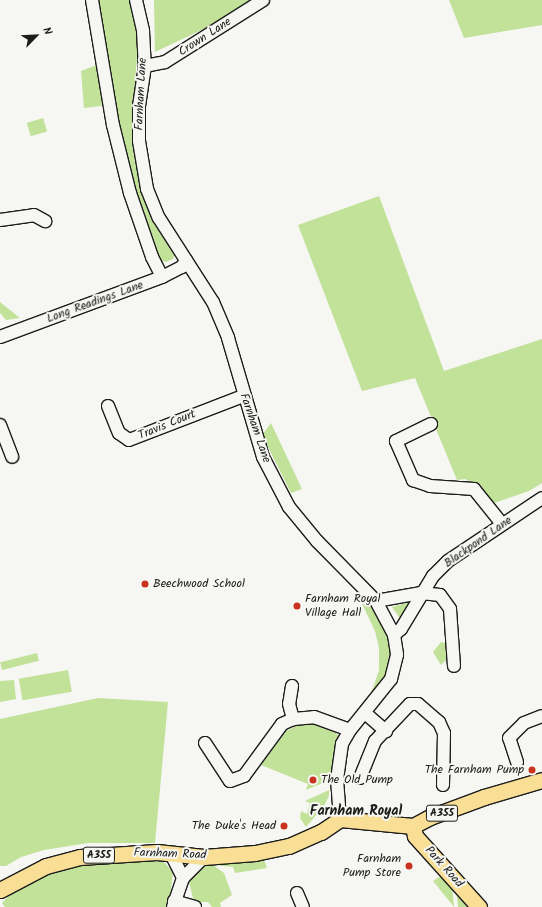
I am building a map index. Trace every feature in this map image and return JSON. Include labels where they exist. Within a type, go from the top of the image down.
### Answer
[{"type":"main road","name":"A355","points":[[340,819],[413,826],[477,800],[542,780]]},
{"type":"main road","name":"Farnham Road","points":[[0,890],[46,866],[80,857],[136,852],[204,857],[255,853],[289,846],[321,832],[340,819]]},
{"type":"main road","name":"Park Road","points":[[413,826],[415,836],[479,907]]},
{"type":"street","points":[[92,0],[113,125],[130,193],[152,257],[162,277]]},
{"type":"street","name":"Farnham Lane","points":[[136,0],[143,31],[145,66],[138,106],[139,140],[147,189],[159,218],[213,302],[228,338],[243,396],[263,457],[289,507],[317,541],[376,601],[394,635],[397,655],[391,679],[350,730],[342,744],[337,779],[340,819]]},
{"type":"street","name":"Crown Lane","points":[[145,66],[165,62],[263,0]]},
{"type":"street","points":[[0,220],[13,220],[34,215],[45,221]]},
{"type":"street","name":"Long Readings Lane","points":[[0,336],[162,277],[182,267],[186,260]]},
{"type":"street","name":"Travis Court","points":[[108,406],[118,433],[129,440],[243,396]]},
{"type":"street","points":[[431,424],[396,441],[414,480],[430,486],[474,489],[502,524]]},
{"type":"street","points":[[0,425],[12,457]]},
{"type":"street","name":"Blackpond Lane","points":[[394,635],[401,629],[421,593],[448,561],[542,498]]},
{"type":"street","points":[[376,601],[421,593],[440,595],[450,609],[454,666]]},
{"type":"street","points":[[292,686],[289,704],[293,719]]},
{"type":"street","points":[[360,778],[375,741],[410,704],[418,704],[439,722],[444,733],[443,785]]},
{"type":"street","points":[[365,713],[386,731]]},
{"type":"street","points":[[517,762],[505,736],[524,723],[542,716]]},
{"type":"street","points":[[205,742],[230,782],[244,776],[272,733],[282,724],[293,719],[314,717],[350,730]]},
{"type":"street","points":[[171,854],[183,878]]},
{"type":"street","points":[[195,907],[173,904],[183,878],[204,857]]},
{"type":"street","points":[[297,893],[303,907]]},
{"type":"green space","points":[[97,0],[131,0],[138,44],[132,120],[135,163],[148,207],[175,254],[173,259],[166,262],[159,260],[125,164]]},
{"type":"green space","points":[[154,0],[251,0],[212,25],[155,52]]},
{"type":"green space","points":[[449,0],[542,0],[542,25],[464,38]]},
{"type":"green space","points":[[97,65],[104,102],[101,106],[84,108],[81,71]]},
{"type":"green space","points":[[43,118],[47,131],[31,136],[27,123]]},
{"type":"green space","points":[[379,196],[444,371],[542,339],[542,483],[529,491],[494,503],[478,485],[465,479],[457,480],[415,378],[362,391],[298,225]]},
{"type":"green space","points":[[0,302],[20,318],[6,320],[0,313]]},
{"type":"green space","points":[[271,423],[302,489],[291,493],[262,435]]},
{"type":"green space","points":[[356,591],[378,615],[390,643],[391,653],[386,676],[357,717],[373,688],[379,670],[379,648],[375,631]]},
{"type":"green space","points":[[410,602],[401,620],[392,607]]},
{"type":"green space","points":[[441,642],[449,644],[448,658],[441,665],[433,652]]},
{"type":"green space","points":[[37,653],[39,661],[2,670],[0,662]]},
{"type":"green space","points":[[68,670],[72,692],[23,700],[19,679]]},
{"type":"green space","points":[[14,680],[16,699],[0,702],[0,681]]},
{"type":"green space","points":[[98,698],[168,702],[155,843],[88,843],[44,850],[21,857],[6,866],[0,866],[0,719]]},
{"type":"green space","points":[[300,724],[328,725],[340,737],[334,751],[332,779],[306,790],[308,784],[261,765],[278,735]]},
{"type":"green space","points":[[329,790],[329,796],[324,806],[306,827],[300,818],[301,811],[307,814],[310,803],[305,801]]},
{"type":"green space","points":[[138,860],[164,862],[173,872],[169,907],[5,907],[2,903],[22,882],[63,865]]},
{"type":"green space","points":[[264,860],[267,868],[235,873],[233,867],[213,865]]},
{"type":"green space","points":[[213,865],[224,873],[232,895],[220,903],[221,907],[212,907],[208,902],[194,902],[189,882],[203,866]]},
{"type":"green space","points":[[442,875],[452,885],[454,907],[433,881]]},
{"type":"green space","points":[[456,888],[471,907],[458,907]]},
{"type":"place","name":"Beechwood School","points":[[145,584]]},
{"type":"place","name":"Farnham Royal Village Hall","points":[[297,606]]},
{"type":"place","name":"The Farnham Pump","points":[[532,770]]},
{"type":"place","name":"The Old Pump","points":[[313,780]]},
{"type":"place","name":"The Duke's Head","points":[[284,826]]},
{"type":"place","name":"Farnham Pump Store","points":[[409,866]]},
{"type":"district","name":"Farnham Royal","points":[[356,811]]}]
